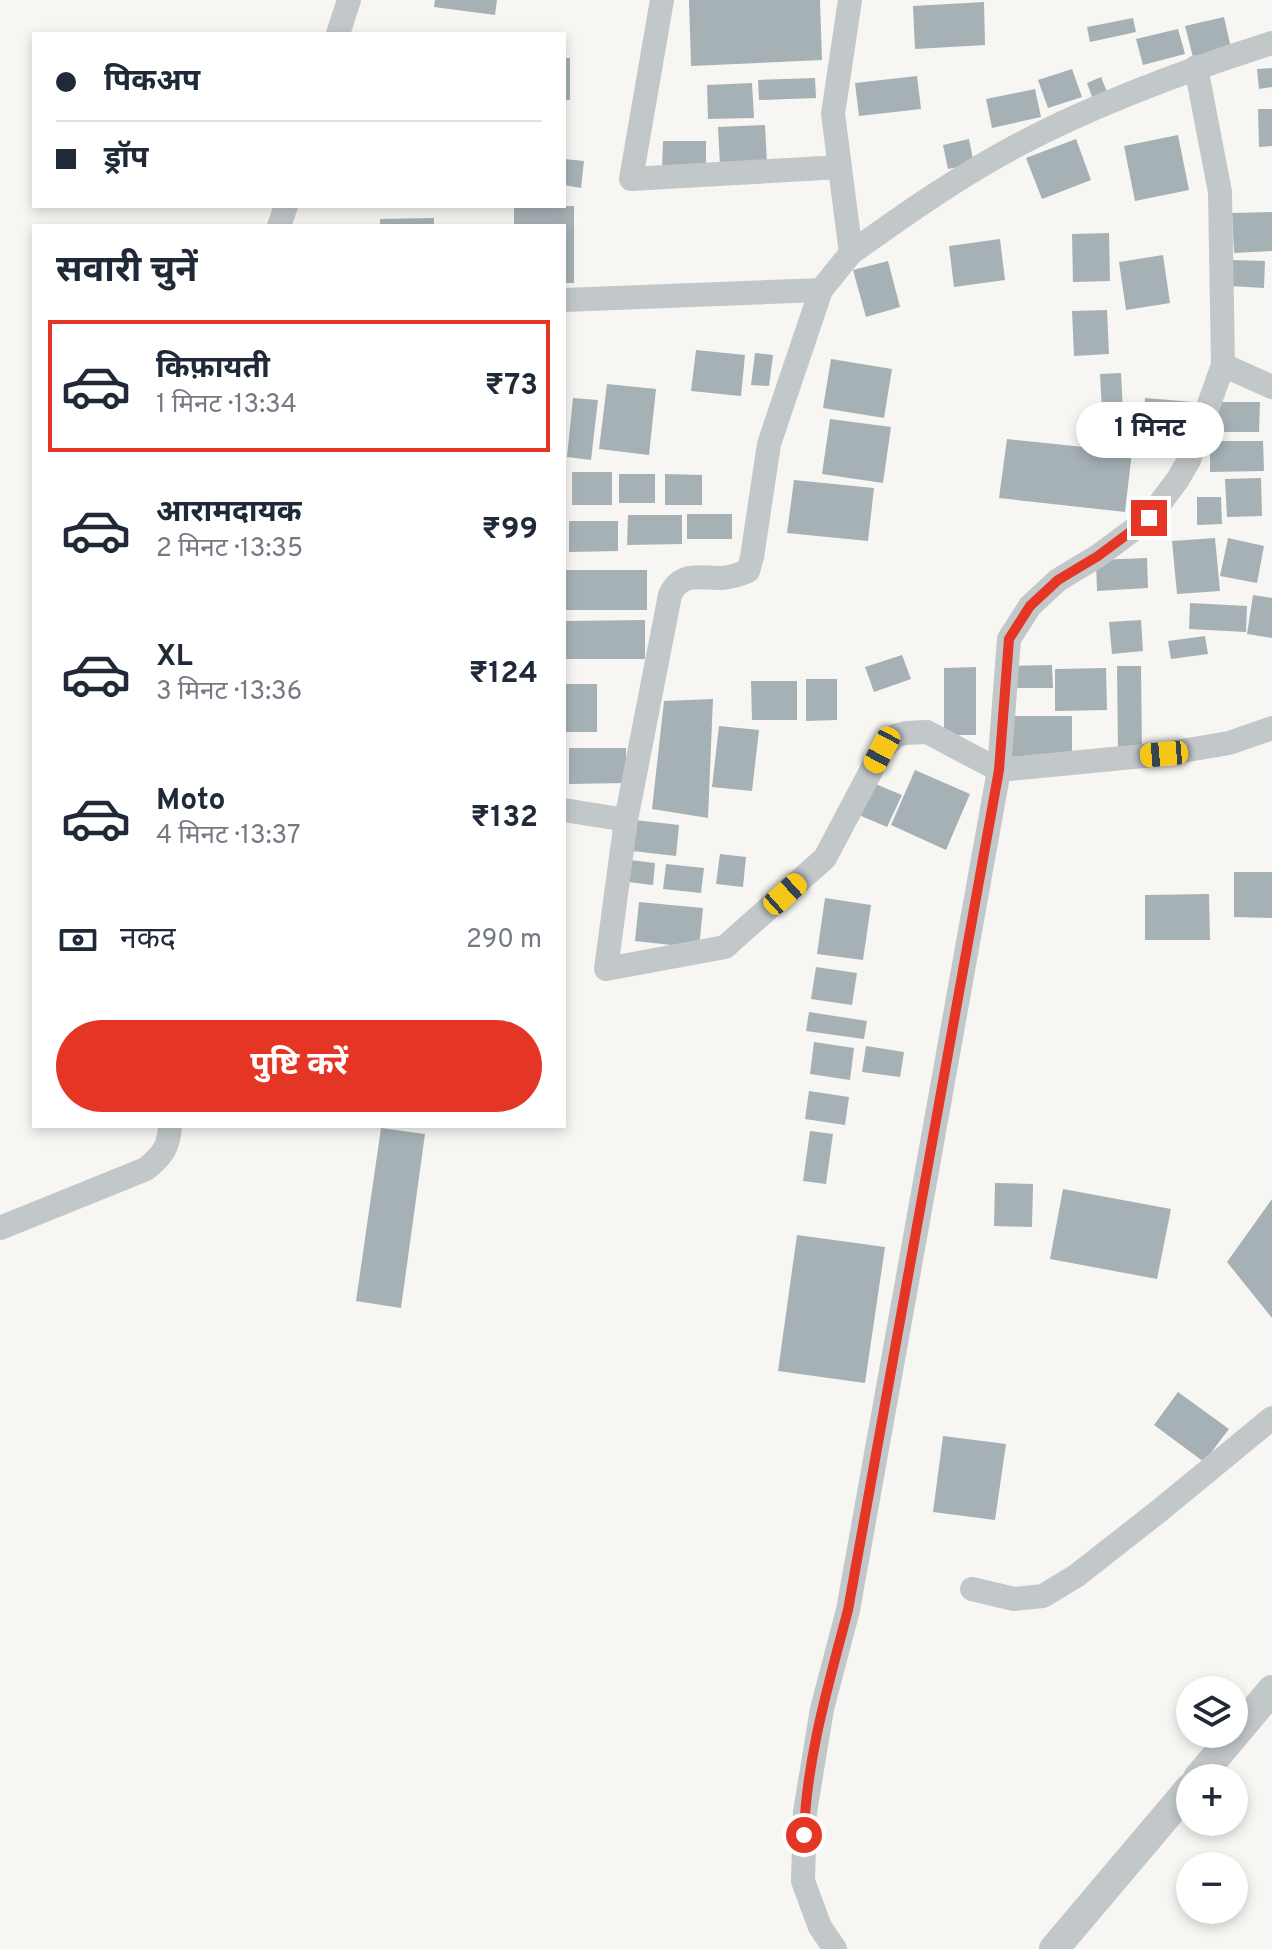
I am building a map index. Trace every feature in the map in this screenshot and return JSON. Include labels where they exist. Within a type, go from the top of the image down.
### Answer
[{"type":"street","points":[[339,32],[349,0]]},
{"type":"street","points":[[662,0],[631,179],[840,167]]},
{"type":"street","points":[[850,0],[833,114],[851,253]]},
{"type":"street","points":[[1272,43],[1196,67],[1068,120],[1013,147],[929,198],[851,253],[821,290],[769,444],[748,571],[724,578],[691,576],[679,581],[670,595],[626,820],[606,969],[725,947],[825,858],[882,750],[895,736],[927,732],[999,770],[1164,754],[1229,743],[1272,728]]},
{"type":"street","points":[[835,1949],[820,1927],[803,1881],[805,1812],[822,1709],[848,1610],[999,770],[1009,639],[1030,606],[1058,580],[1098,556],[1149,518],[1189,460],[1223,365],[1220,192],[1196,67]]},
{"type":"street","points":[[566,300],[821,290]]},
{"type":"street","points":[[1223,365],[1272,387]]},
{"type":"street","points":[[566,810],[626,820]]},
{"type":"street","points":[[0,1228],[146,1169],[161,1157],[167,1146],[170,1128]]},
{"type":"street","points":[[972,1589],[1014,1599],[1043,1596],[1088,1567],[1272,1418]]},
{"type":"street","points":[[1210,1764],[1272,1690]]},
{"type":"street","points":[[1054,1949],[1176,1805]]},
{"type":"building","points":[[435,0],[497,0],[495,15],[434,7]]},
{"type":"building","points":[[689,0],[820,0],[822,60],[691,66]]},
{"type":"building","points":[[984,2],[985,45],[915,49],[913,6]]},
{"type":"building","points":[[1224,17],[1231,48],[1193,57],[1185,26]]},
{"type":"building","points":[[1133,18],[1136,32],[1090,42],[1087,27]]},
{"type":"building","points":[[1178,29],[1185,54],[1143,65],[1136,39]]},
{"type":"building","points":[[566,58],[570,58],[570,100],[566,100]]},
{"type":"building","points":[[1272,68],[1272,87],[1259,89],[1257,69]]},
{"type":"building","points":[[1072,69],[1082,97],[1048,108],[1038,80]]},
{"type":"building","points":[[917,76],[921,109],[859,116],[855,83]]},
{"type":"building","points":[[1101,77],[1110,99],[1095,105],[1087,83]]},
{"type":"building","points":[[815,78],[816,98],[759,100],[758,80]]},
{"type":"building","points":[[752,83],[754,118],[708,119],[707,85]]},
{"type":"building","points":[[1035,89],[1041,117],[992,128],[986,99]]},
{"type":"building","points":[[1258,109],[1272,109],[1272,146],[1259,147]]},
{"type":"building","points":[[765,125],[767,164],[720,166],[718,127]]},
{"type":"building","points":[[1178,135],[1189,190],[1135,201],[1124,146]]},
{"type":"building","points":[[969,139],[974,164],[948,169],[943,145]]},
{"type":"building","points":[[1076,139],[1091,180],[1042,199],[1026,158]]},
{"type":"building","points":[[663,141],[706,141],[706,168],[662,168]]},
{"type":"building","points":[[566,159],[584,161],[581,188],[566,185]]},
{"type":"building","points":[[574,206],[574,283],[566,283],[566,224],[514,224],[514,208]]},
{"type":"building","points":[[1272,212],[1272,251],[1234,253],[1232,213]]},
{"type":"building","points":[[434,218],[434,224],[380,224],[380,219]]},
{"type":"building","points":[[1109,233],[1110,281],[1073,282],[1072,234]]},
{"type":"building","points":[[1000,239],[1005,280],[954,287],[949,246]]},
{"type":"building","points":[[1163,255],[1170,303],[1126,310],[1119,262]]},
{"type":"building","points":[[1231,260],[1265,261],[1264,288],[1230,286]]},
{"type":"building","points":[[888,261],[900,307],[866,317],[853,270]]},
{"type":"building","points":[[1107,310],[1109,354],[1074,356],[1072,311]]},
{"type":"building","points":[[696,350],[745,355],[741,396],[691,391]]},
{"type":"building","points":[[755,353],[773,355],[769,386],[751,385]]},
{"type":"building","points":[[831,359],[892,369],[884,418],[823,408]]},
{"type":"building","points":[[1121,373],[1124,430],[1103,431],[1100,374]]},
{"type":"building","points":[[607,384],[656,389],[649,455],[599,449]]},
{"type":"building","points":[[573,398],[598,400],[591,460],[567,457]]},
{"type":"building","points":[[1145,398],[1194,402],[1190,446],[1142,442]]},
{"type":"building","points":[[1212,402],[1260,402],[1259,432],[1212,432]]},
{"type":"building","points":[[830,419],[891,427],[883,483],[822,474]]},
{"type":"building","points":[[1007,439],[1132,452],[1125,512],[999,498]]},
{"type":"building","points":[[1210,441],[1263,441],[1264,471],[1210,472]]},
{"type":"building","points":[[572,472],[612,472],[612,505],[572,505]]},
{"type":"building","points":[[619,474],[655,474],[655,503],[619,503]]},
{"type":"building","points":[[665,474],[702,475],[702,505],[665,505]]},
{"type":"building","points":[[1261,478],[1262,516],[1227,517],[1225,479]]},
{"type":"building","points":[[794,480],[874,488],[868,541],[787,533]]},
{"type":"building","points":[[1197,497],[1221,497],[1222,524],[1197,525]]},
{"type":"building","points":[[687,514],[732,514],[732,539],[687,539]]},
{"type":"building","points":[[628,515],[682,515],[682,544],[627,545]]},
{"type":"building","points":[[569,521],[618,521],[618,551],[569,552]]},
{"type":"building","points":[[1215,538],[1220,591],[1177,594],[1172,541]]},
{"type":"building","points":[[1228,538],[1264,546],[1257,583],[1220,576]]},
{"type":"building","points":[[1147,558],[1148,588],[1097,591],[1096,560]]},
{"type":"building","points":[[566,570],[647,570],[647,610],[566,610]]},
{"type":"building","points":[[1253,595],[1272,598],[1272,638],[1247,634]]},
{"type":"building","points":[[1190,603],[1247,606],[1246,632],[1189,629]]},
{"type":"building","points":[[645,620],[645,659],[566,659],[566,621]]},
{"type":"building","points":[[1141,620],[1143,651],[1112,654],[1109,622]]},
{"type":"building","points":[[1205,636],[1208,654],[1171,659],[1168,641]]},
{"type":"building","points":[[902,655],[911,679],[874,692],[865,667]]},
{"type":"building","points":[[1052,665],[1053,688],[1009,688],[1009,666]]},
{"type":"building","points":[[1117,666],[1141,666],[1142,752],[1118,752]]},
{"type":"building","points":[[976,667],[976,735],[944,735],[944,668]]},
{"type":"building","points":[[1106,668],[1107,710],[1055,711],[1055,669]]},
{"type":"building","points":[[806,679],[837,679],[837,720],[806,721]]},
{"type":"building","points":[[751,681],[797,681],[797,720],[752,720]]},
{"type":"building","points":[[566,684],[597,684],[597,732],[566,732]]},
{"type":"building","points":[[713,699],[708,818],[652,809],[664,701]]},
{"type":"building","points":[[1011,716],[1072,716],[1072,758],[1010,759]]},
{"type":"building","points":[[719,726],[759,730],[752,791],[712,787]]},
{"type":"building","points":[[569,748],[626,748],[626,783],[569,784]]},
{"type":"building","points":[[915,770],[970,794],[946,850],[891,825]]},
{"type":"building","points":[[873,783],[902,795],[887,827],[859,815]]},
{"type":"building","points":[[635,820],[679,825],[676,856],[632,851]]},
{"type":"building","points":[[720,854],[746,857],[743,887],[716,884]]},
{"type":"building","points":[[630,860],[655,863],[653,885],[628,882]]},
{"type":"building","points":[[666,864],[704,868],[701,893],[663,889]]},
{"type":"building","points":[[1234,872],[1272,872],[1272,918],[1234,917]]},
{"type":"building","points":[[1209,894],[1210,940],[1145,940],[1145,895]]},
{"type":"building","points":[[825,898],[871,905],[863,960],[817,954]]},
{"type":"building","points":[[639,902],[703,908],[699,948],[635,941]]},
{"type":"building","points":[[816,967],[857,973],[852,1005],[811,999]]},
{"type":"building","points":[[809,1012],[867,1021],[864,1039],[806,1031]]},
{"type":"building","points":[[814,1042],[854,1048],[850,1080],[810,1074]]},
{"type":"building","points":[[866,1046],[904,1052],[900,1077],[862,1072]]},
{"type":"building","points":[[809,1091],[849,1097],[845,1125],[805,1119]]},
{"type":"building","points":[[381,1128],[425,1134],[401,1308],[356,1301]]},
{"type":"building","points":[[810,1131],[833,1134],[826,1184],[803,1181]]},
{"type":"building","points":[[995,1183],[1033,1184],[1032,1227],[994,1226]]},
{"type":"building","points":[[1063,1189],[1171,1209],[1157,1279],[1050,1259]]},
{"type":"building","points":[[1272,1199],[1272,1318],[1227,1262]]},
{"type":"building","points":[[797,1235],[885,1247],[865,1383],[778,1371]]},
{"type":"building","points":[[1178,1392],[1229,1429],[1204,1462],[1154,1425]]},
{"type":"building","points":[[943,1436],[1006,1444],[995,1520],[933,1512]]},
{"type":"route","points":[[804,1835],[822,1709],[848,1610],[999,770],[1009,639],[1030,606],[1058,580],[1098,556],[1149,518]]}]
